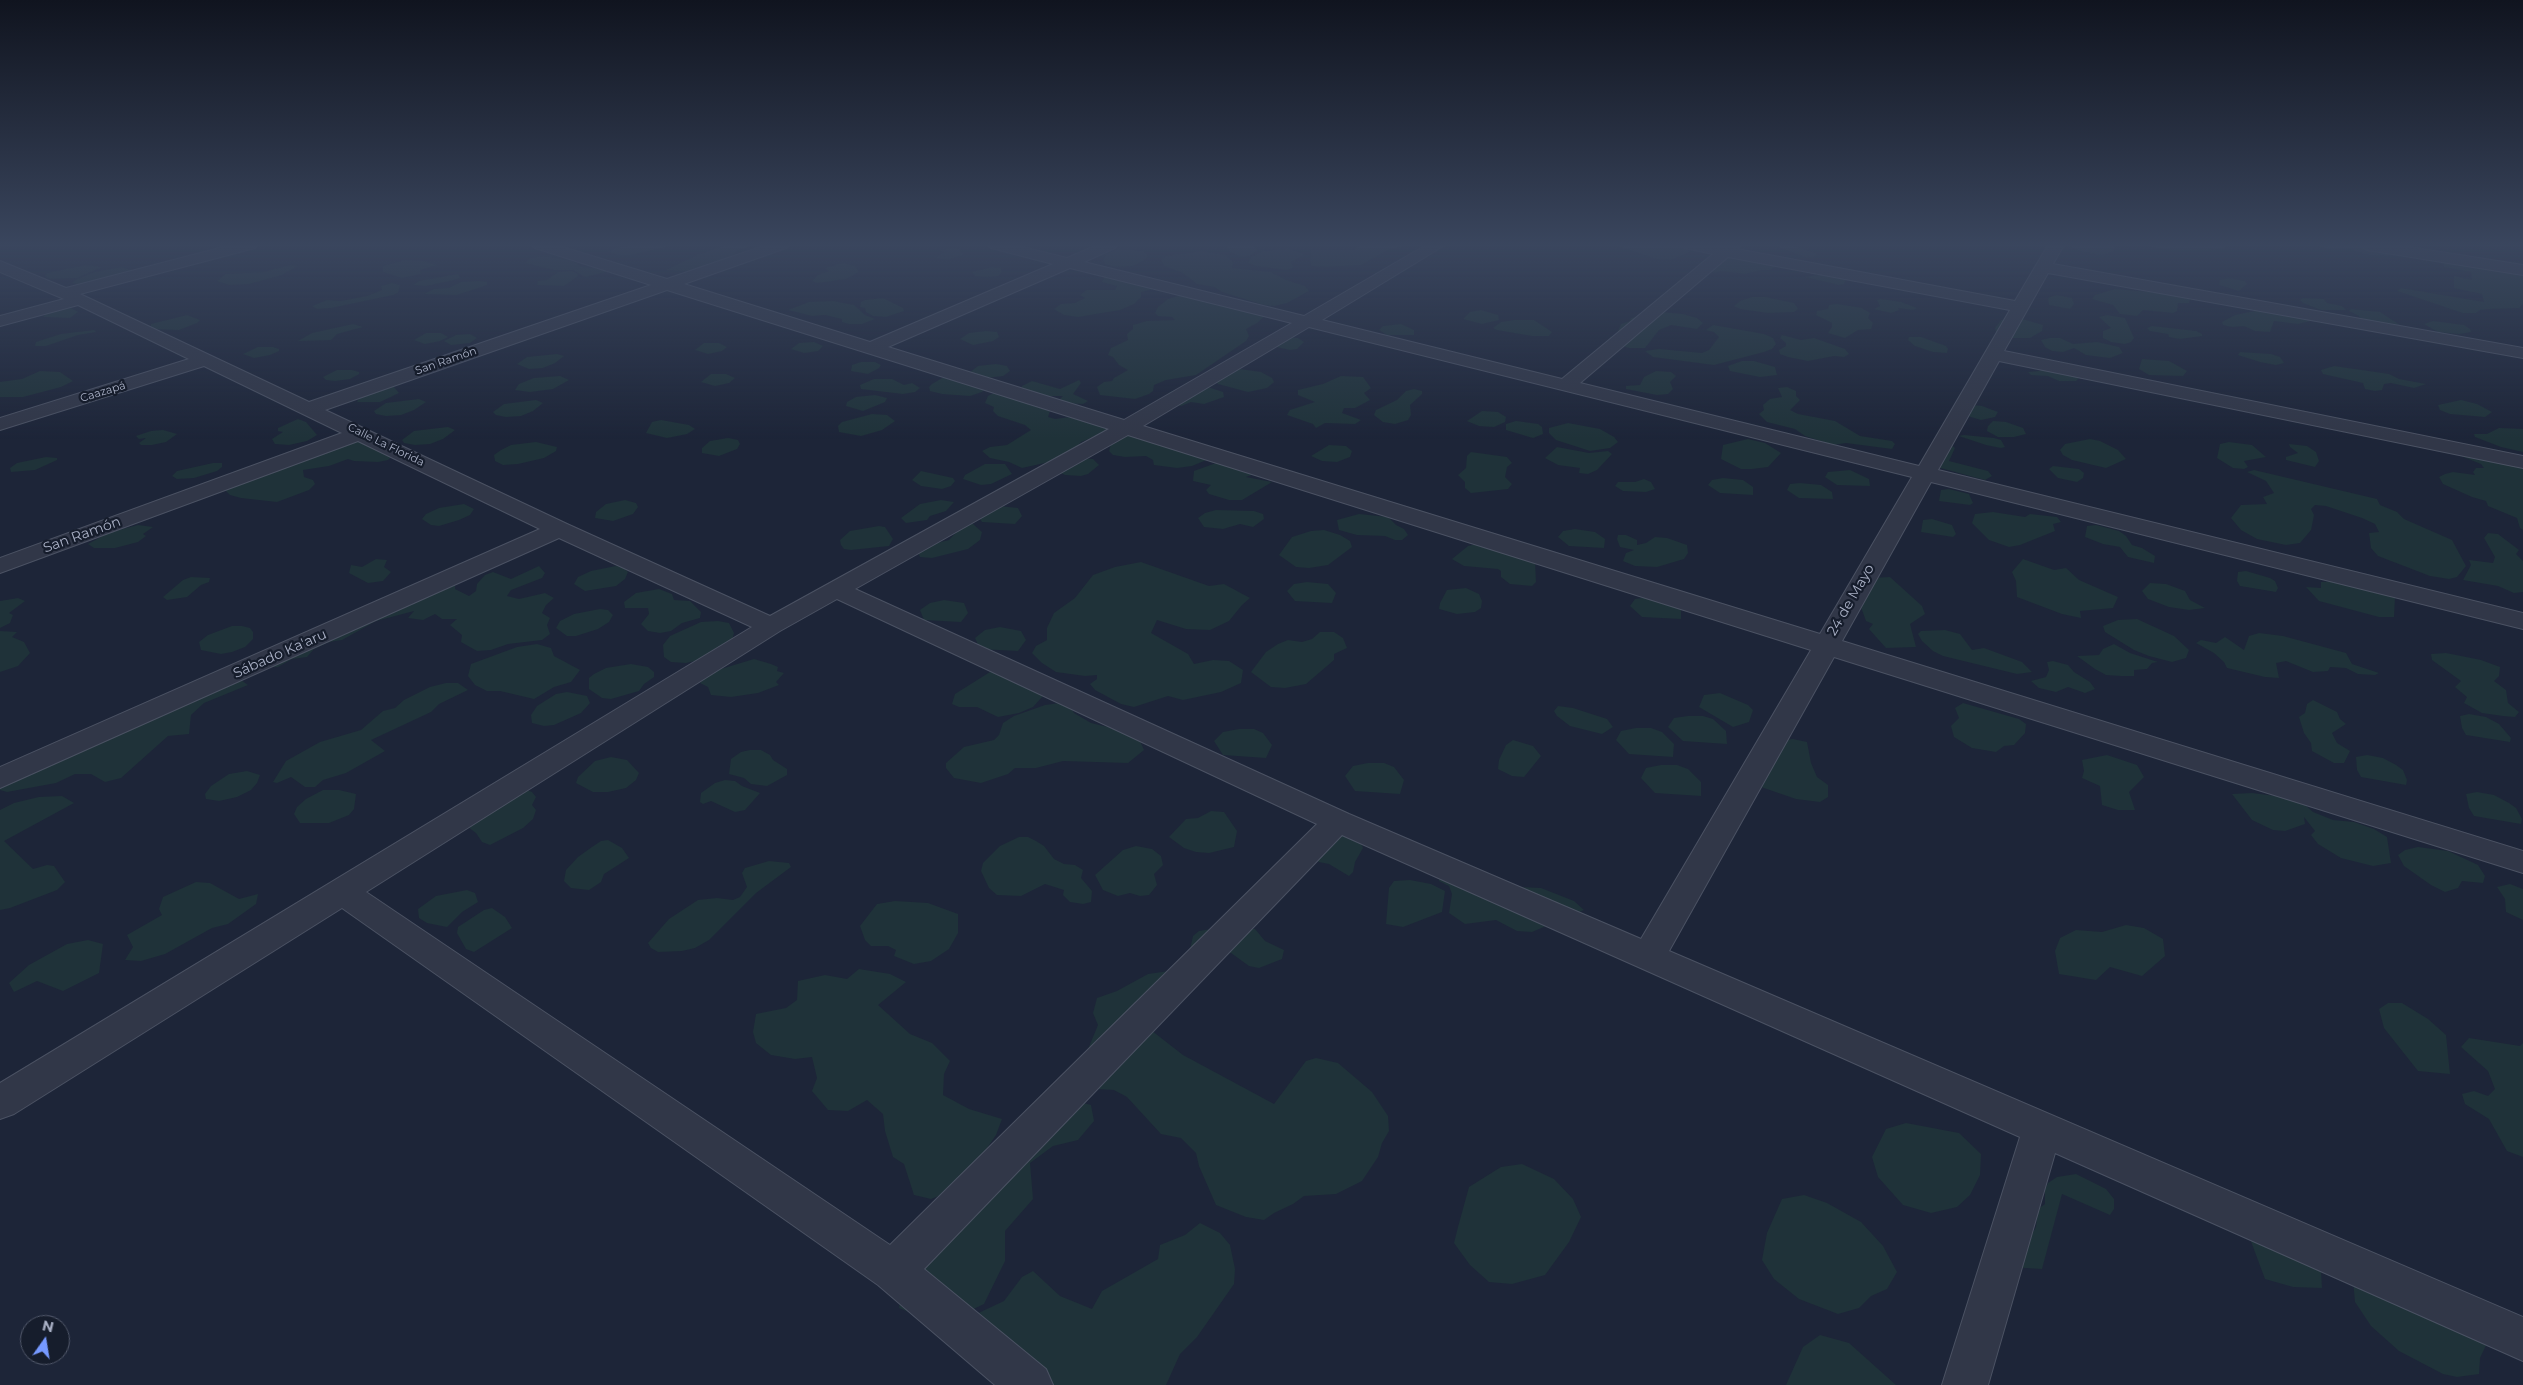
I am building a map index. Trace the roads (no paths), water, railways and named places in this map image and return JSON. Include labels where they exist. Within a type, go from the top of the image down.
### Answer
[{"type":"street","points":[[0,321],[33,310]]},
{"type":"street","name":"Calle La Florida","points":[[100,310],[559,529],[771,626]]},
{"type":"street","name":"San Ramón","points":[[309,409],[594,310]]},
{"type":"street","points":[[749,310],[2523,862]]},
{"type":"street","points":[[871,348],[961,310]]},
{"type":"street","points":[[1257,310],[1567,384],[2523,621]]},
{"type":"street","points":[[0,1103],[771,626],[1126,427],[1327,310]]},
{"type":"street","points":[[1567,384],[1656,310]]},
{"type":"street","name":"24 de Mayo","points":[[1649,956],[2017,310]]},
{"type":"street","points":[[2278,310],[2523,353]]},
{"type":"street","points":[[1992,354],[2523,462]]},
{"type":"street","name":"Caazapá","points":[[0,424],[205,360]]},
{"type":"street","name":"San Ramón","points":[[0,566],[361,433]]},
{"type":"street","name":"Sábado Ka'aru","points":[[0,778],[559,529]]},
{"type":"street","points":[[835,589],[1338,821],[2523,1339]]},
{"type":"street","points":[[893,1271],[1338,821]]},
{"type":"street","points":[[341,891],[893,1271],[1030,1385]]},
{"type":"street","points":[[1965,1385],[2042,1128]]}]
